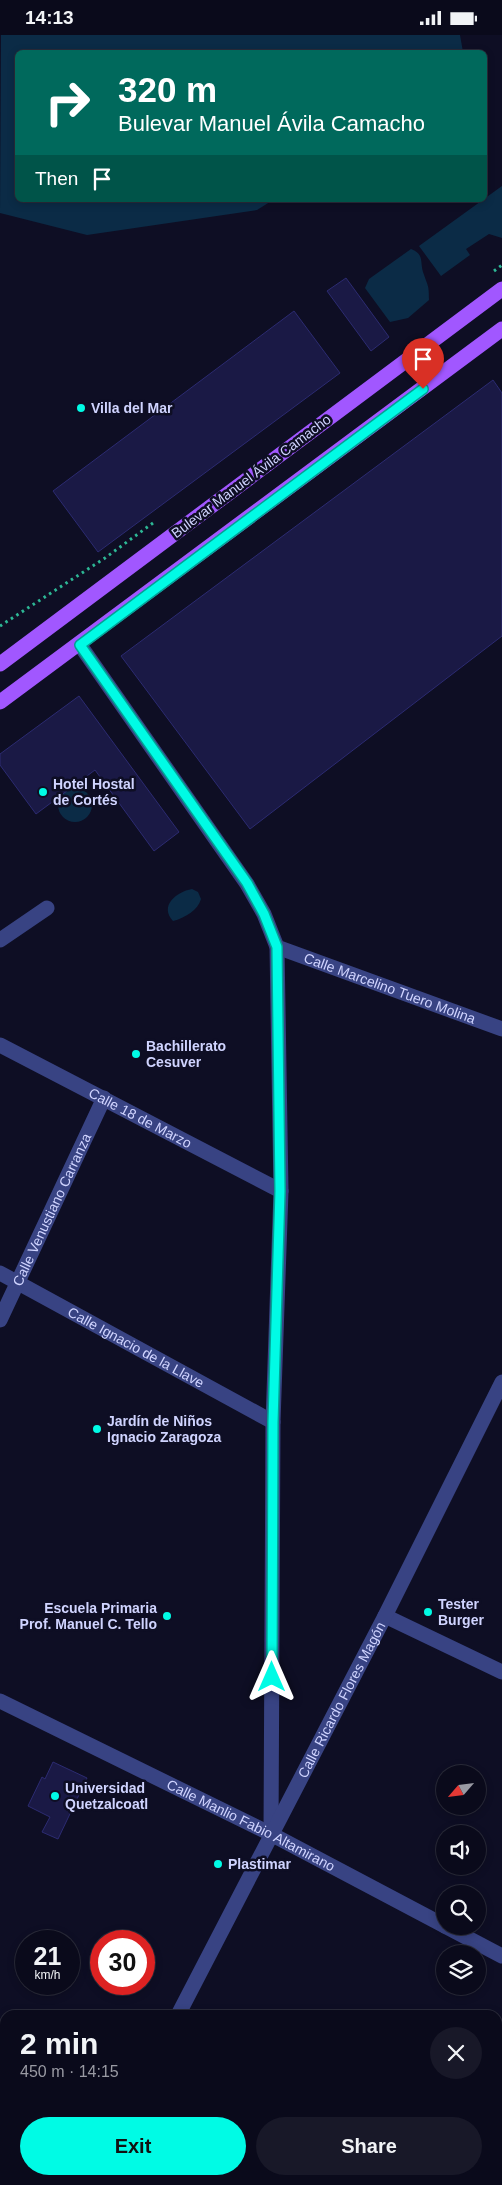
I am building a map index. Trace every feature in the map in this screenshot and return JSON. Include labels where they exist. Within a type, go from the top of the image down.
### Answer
[{"type":"main road","name":"Bulevar Manuel Ávila Camacho","points":[[0,664],[502,289]]},
{"type":"main road","points":[[0,702],[80,645],[501,333]]},
{"type":"street","points":[[80,645],[247,883],[264,914],[277,947],[280,1191],[273,1422],[271,1834]]},
{"type":"street","points":[[0,940],[46,908]]},
{"type":"street","name":"Calle Marcelino Tuero Molina","points":[[277,947],[502,1029]]},
{"type":"street","name":"Calle 18 de Marzo","points":[[0,1045],[280,1191]]},
{"type":"street","name":"Calle Venustiano Carranza","points":[[0,1320],[19,1283],[104,1098]]},
{"type":"street","name":"Calle Ignacio de la Llave","points":[[0,1273],[273,1422]]},
{"type":"street","name":"Calle Ricardo Flores Magón","points":[[181,2010],[385,1616],[502,1382]]},
{"type":"street","points":[[385,1616],[502,1672]]},
{"type":"street","name":"Calle Manlio Fabio Altamirano","points":[[0,1701],[271,1834],[436,1921]]},
{"type":"street","name":"Calle Manlio Fabio Altamirano","points":[[462,1935],[502,1956]]},
{"type":"water","points":[[1,35],[460,35],[463,50],[15,50],[15,202],[270,202],[257,210],[87,235],[0,213]]},
{"type":"water","points":[[502,186],[502,238],[489,234],[466,249],[470,255],[441,276],[419,246],[480,202],[487,202],[487,197]]},
{"type":"water","points":[[411,249],[418,253],[421,258],[429,300],[408,318],[390,322],[365,288],[369,279]]},
{"type":"water","points":[[75,788],[82,789],[87,793],[91,798],[91,812],[87,817],[82,821],[75,822],[68,821],[63,817],[59,812],[58,805],[59,798],[63,793],[68,789]]},
{"type":"water","points":[[192,889],[198,892],[201,899],[197,907],[182,918],[173,921],[168,910],[171,901],[180,893]]},
{"type":"building","points":[[346,278],[389,337],[371,351],[327,291]]},
{"type":"building","name":"Villa del Mar","points":[[294,311],[340,373],[98,552],[53,491]]},
{"type":"building","points":[[493,380],[502,393],[502,636],[250,829],[121,656]]},
{"type":"building","name":"Hotel Hostal de Cortés","points":[[79,696],[179,832],[154,851],[95,770],[36,814],[0,765],[0,754]]},
{"type":"building","name":"Universidad Quetzalcoatl","points":[[53,1762],[87,1778],[58,1839],[42,1832],[50,1817],[28,1806],[42,1777],[45,1779]]},
{"type":"place","name":"Villa del Mar","points":[[81,408]]},
{"type":"place","name":"Hotel Hostal de Cortés","points":[[43,792]]},
{"type":"place","name":"Bachillerato Cesuver","points":[[136,1054]]},
{"type":"place","name":"Jardín de Niños Ignacio Zaragoza","points":[[97,1429]]},
{"type":"place","name":"Tester Burger","points":[[428,1612]]},
{"type":"place","name":"Escuela Primaria Prof. Manuel C. Tello","points":[[167,1616]]},
{"type":"place","name":"Universidad Quetzalcoatl","points":[[55,1796]]},
{"type":"place","name":"Plastimar","points":[[218,1864]]},
{"type":"route","points":[[272,1677],[273,1422],[280,1191],[277,947],[264,914],[247,883],[80,645],[423,389]]}]
